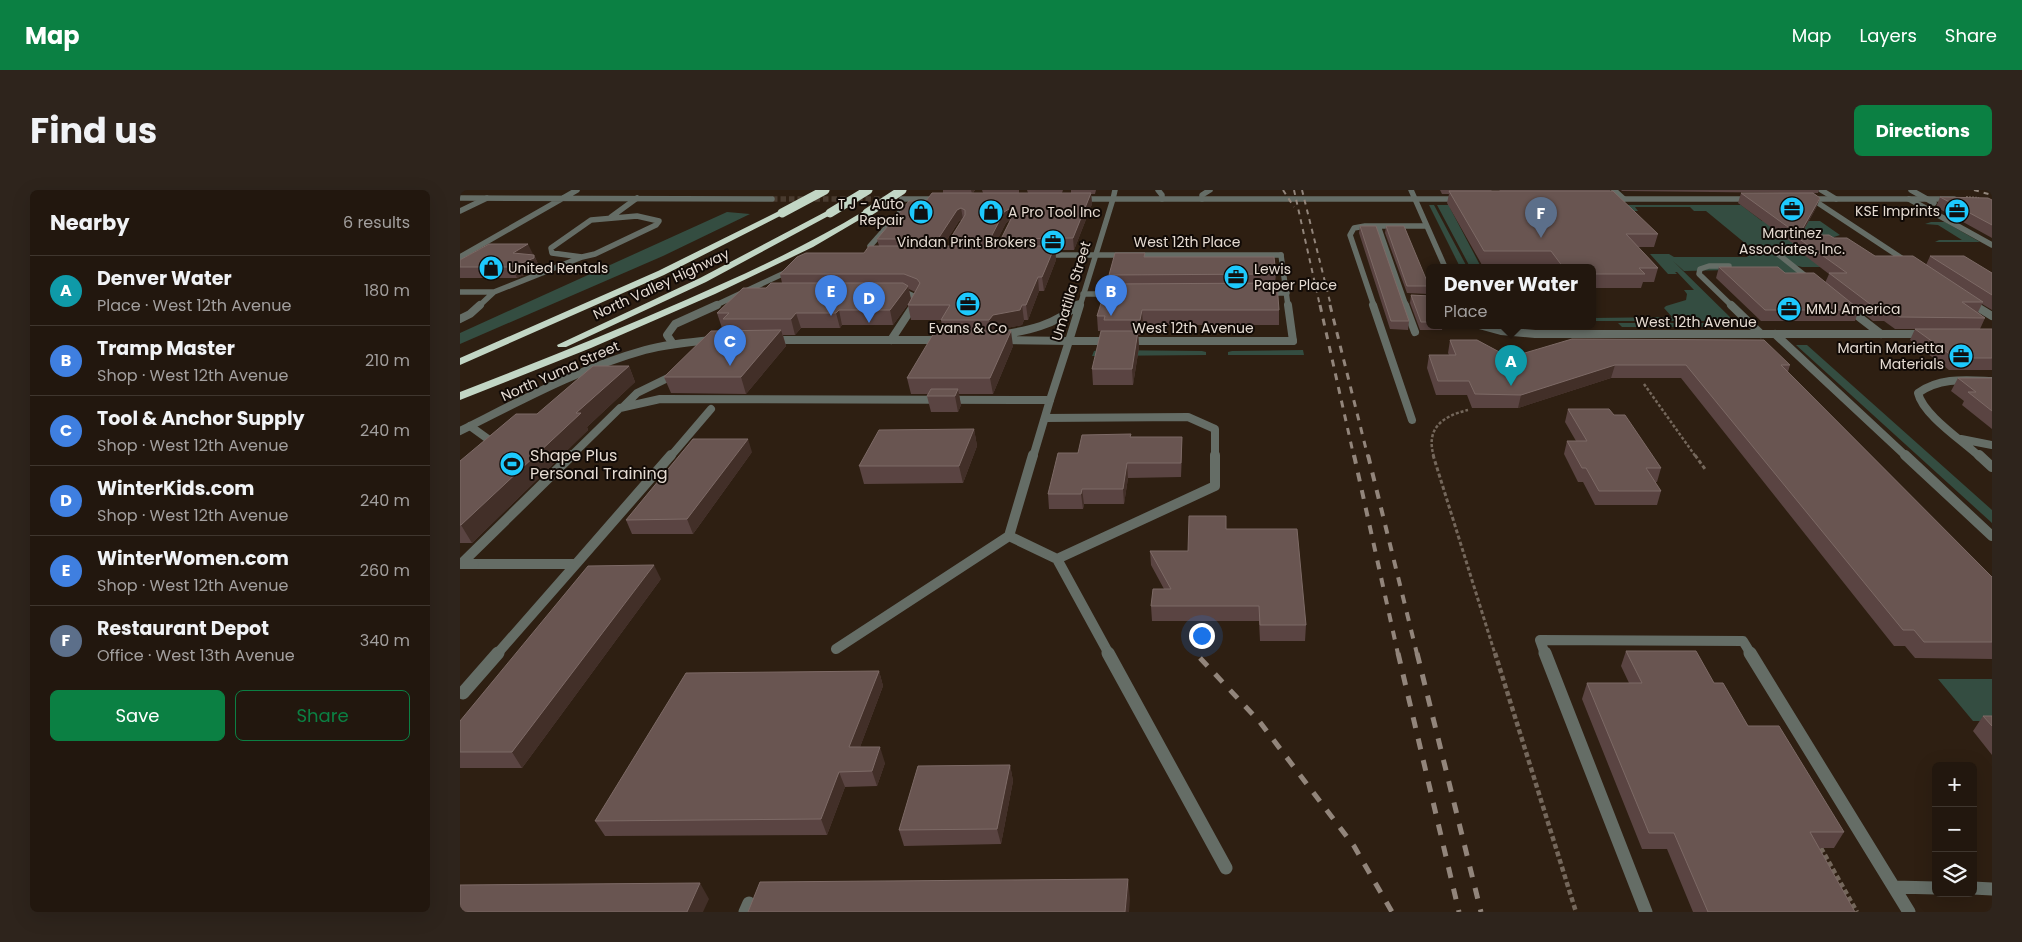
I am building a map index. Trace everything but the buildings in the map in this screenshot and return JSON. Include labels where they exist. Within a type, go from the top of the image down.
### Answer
[{"type":"highway","name":"North Valley Highway","points":[[460,362],[654,276],[825,190]]},
{"type":"highway","name":"North Valley Highway","points":[[460,392],[703,280],[830,213],[868,190]]},
{"type":"highway","points":[[460,396],[566,354],[716,290],[801,250],[902,194]]},
{"type":"street","points":[[460,257],[577,190]]},
{"type":"street","points":[[934,199],[941,190]]},
{"type":"street","name":"Umatilla Street","points":[[1009,536],[1116,190]]},
{"type":"street","points":[[1158,190],[1162,195],[1162,199]]},
{"type":"street","points":[[1202,199],[1202,195],[1210,190]]},
{"type":"street","points":[[1411,190],[1444,264]]},
{"type":"street","points":[[1614,190],[1624,199]]},
{"type":"street","points":[[1821,190],[1836,199]]},
{"type":"street","points":[[1910,190],[1934,203]]},
{"type":"street","points":[[902,194],[920,199],[950,199]]},
{"type":"street","points":[[460,198],[772,199]]},
{"type":"street","points":[[460,211],[487,198]]},
{"type":"street","points":[[611,217],[637,198]]},
{"type":"street","points":[[870,246],[903,209],[920,199]]},
{"type":"street","points":[[1073,199],[1472,199]]},
{"type":"street","points":[[1596,199],[1763,199]]},
{"type":"street","points":[[1802,199],[1962,200]]},
{"type":"street","points":[[1812,199],[1917,268]]},
{"type":"street","points":[[1909,200],[1992,245]]},
{"type":"street","points":[[460,319],[470,314],[494,292],[604,250],[656,225],[659,221],[653,218],[611,217],[591,220],[550,248],[552,253],[582,257]]},
{"type":"street","points":[[1378,226],[1415,332]]},
{"type":"street","points":[[1412,420],[1350,234],[1354,228],[1426,226]]},
{"type":"street","points":[[1778,254],[1822,289]]},
{"type":"street","name":"West 12th Place","points":[[1033,255],[1281,255],[1287,293]]},
{"type":"street","points":[[723,340],[673,344],[667,334],[675,324],[799,266]]},
{"type":"street","points":[[1729,266],[1707,267],[1700,269],[1699,274],[1761,334]]},
{"type":"street","points":[[460,292],[494,292]]},
{"type":"street","points":[[742,293],[760,293]]},
{"type":"street","points":[[890,293],[907,293],[918,298],[891,340]]},
{"type":"street","points":[[1258,293],[1287,293]]},
{"type":"street","name":"West 12th Avenue","points":[[1082,297],[1070,312],[1048,324],[992,338],[1293,341],[1287,293]]},
{"type":"street","points":[[1082,297],[1122,294]]},
{"type":"street","points":[[1403,298],[1412,298]]},
{"type":"street","points":[[1837,300],[1881,334]]},
{"type":"street","points":[[1967,300],[1992,316]]},
{"type":"street","name":"West 12th Avenue","points":[[1490,329],[1535,334],[1936,334]]},
{"type":"street","points":[[1775,334],[1992,536]]},
{"type":"street","points":[[703,347],[710,340]]},
{"type":"street","points":[[758,340],[954,340]]},
{"type":"street","name":"North Yuma Street","points":[[460,431],[604,363],[642,350],[673,344]]},
{"type":"street","points":[[460,564],[613,414],[637,393],[675,375],[682,368]]},
{"type":"street","points":[[1992,381],[1943,382],[1926,386],[1918,393],[1920,402],[1992,467]]},
{"type":"street","points":[[623,407],[660,399],[1050,400]]},
{"type":"street","points":[[463,693],[711,409]]},
{"type":"street","points":[[1045,418],[1188,417],[1215,429],[1215,486],[1057,559]]},
{"type":"street","points":[[470,426],[490,442],[489,446],[475,458]]},
{"type":"street","points":[[1960,439],[1992,445]]},
{"type":"street","points":[[836,649],[1009,536],[1057,559],[1226,868]]},
{"type":"street","points":[[460,564],[576,564]]},
{"type":"street","points":[[1646,912],[1540,640],[1743,641],[1909,912]]},
{"type":"street","points":[[1894,887],[1932,888]]},
{"type":"street","points":[[1977,888],[1992,889]]},
{"type":"path","points":[[1644,384],[1705,469]]},
{"type":"path","points":[[1468,410],[1444,418],[1434,428],[1430,436],[1431,448],[1576,912]]},
{"type":"path","points":[[1821,848],[1857,912]]},
{"type":"green space","points":[[1429,205],[1434,205],[1465,264],[1458,264]]},
{"type":"green space","points":[[1437,205],[1583,205],[1571,208],[1450,208],[1479,264],[1468,264]]},
{"type":"green space","points":[[1602,205],[1741,205],[1762,221],[1820,221],[1840,235],[1801,248],[1794,248],[1803,256],[1870,255],[1887,267],[1802,267],[1787,263],[1817,288],[1730,270],[1684,271],[1673,261],[1734,321],[1596,321],[1596,318],[1672,317],[1664,308],[1686,300],[1687,294],[1684,290],[1694,290],[1677,272],[1675,272],[1677,274],[1668,274],[1650,254],[1669,254],[1674,257],[1748,257],[1744,253],[1757,253],[1706,211],[1694,211],[1690,207],[1635,207],[1638,211],[1612,211]]},
{"type":"green space","points":[[727,212],[750,214],[663,256],[460,344],[460,333]]},
{"type":"green space","points":[[1945,222],[1980,242],[1935,242],[1939,240],[1962,240],[1938,225],[1925,224]]},
{"type":"green space","points":[[1618,323],[1720,323],[1723,326],[1622,327]]},
{"type":"green space","points":[[1796,345],[1807,345],[1992,510],[1992,523]]},
{"type":"green space","points":[[1303,350],[1304,355],[1228,355],[1228,352]]},
{"type":"green space","points":[[1094,351],[1202,351],[1206,352],[1206,355],[1092,356]]},
{"type":"green space","points":[[1938,679],[1992,679],[1992,721],[1973,721]]},
{"type":"tunnel","points":[[772,199],[902,199]]},
{"type":"railway","points":[[1283,190],[1294,207]]},
{"type":"railway","points":[[1294,190],[1320,306]]},
{"type":"railway","points":[[1302,190],[1331,306]]},
{"type":"railway","points":[[1974,190],[1992,195]]},
{"type":"railway","points":[[1320,305],[1354,457]]},
{"type":"railway","points":[[1330,305],[1368,457]]},
{"type":"railway","points":[[1354,455],[1398,654]]},
{"type":"railway","points":[[1368,455],[1417,654]]},
{"type":"railway","points":[[1398,653],[1459,912]]},
{"type":"railway","points":[[1417,653],[1481,912]]},
{"type":"railway","points":[[1200,658],[1259,721],[1354,846],[1392,912]]},
{"type":"place","name":"Martinez Associates, Inc.","points":[[1792,209]]},
{"type":"place","name":"KSE Imprints","points":[[1957,211]]},
{"type":"place","name":"T J - Auto Repair","points":[[921,212]]},
{"type":"place","name":"A Pro Tool Inc","points":[[991,212]]},
{"type":"place","name":"Restaurant Depot","points":[[1541,238]]},
{"type":"place","name":"Vindan Print Brokers","points":[[1053,242]]},
{"type":"place","name":"United Rentals","points":[[491,268]]},
{"type":"place","name":"Lewis Paper Place","points":[[1236,277]]},
{"type":"place","name":"Evans & Co","points":[[968,304]]},
{"type":"place","name":"MMJ America","points":[[1789,309]]},
{"type":"place","name":"WinterWomen.com","points":[[831,316]]},
{"type":"place","name":"Tramp Master","points":[[1111,316]]},
{"type":"place","name":"WinterKids.com","points":[[869,323]]},
{"type":"place","name":"Martin Marietta Materials","points":[[1961,356]]},
{"type":"place","name":"Tool & Anchor Supply","points":[[730,366]]},
{"type":"place","name":"Denver Water","points":[[1511,386]]},
{"type":"place","name":"Shape Plus Personal Training","points":[[512,464]]}]
